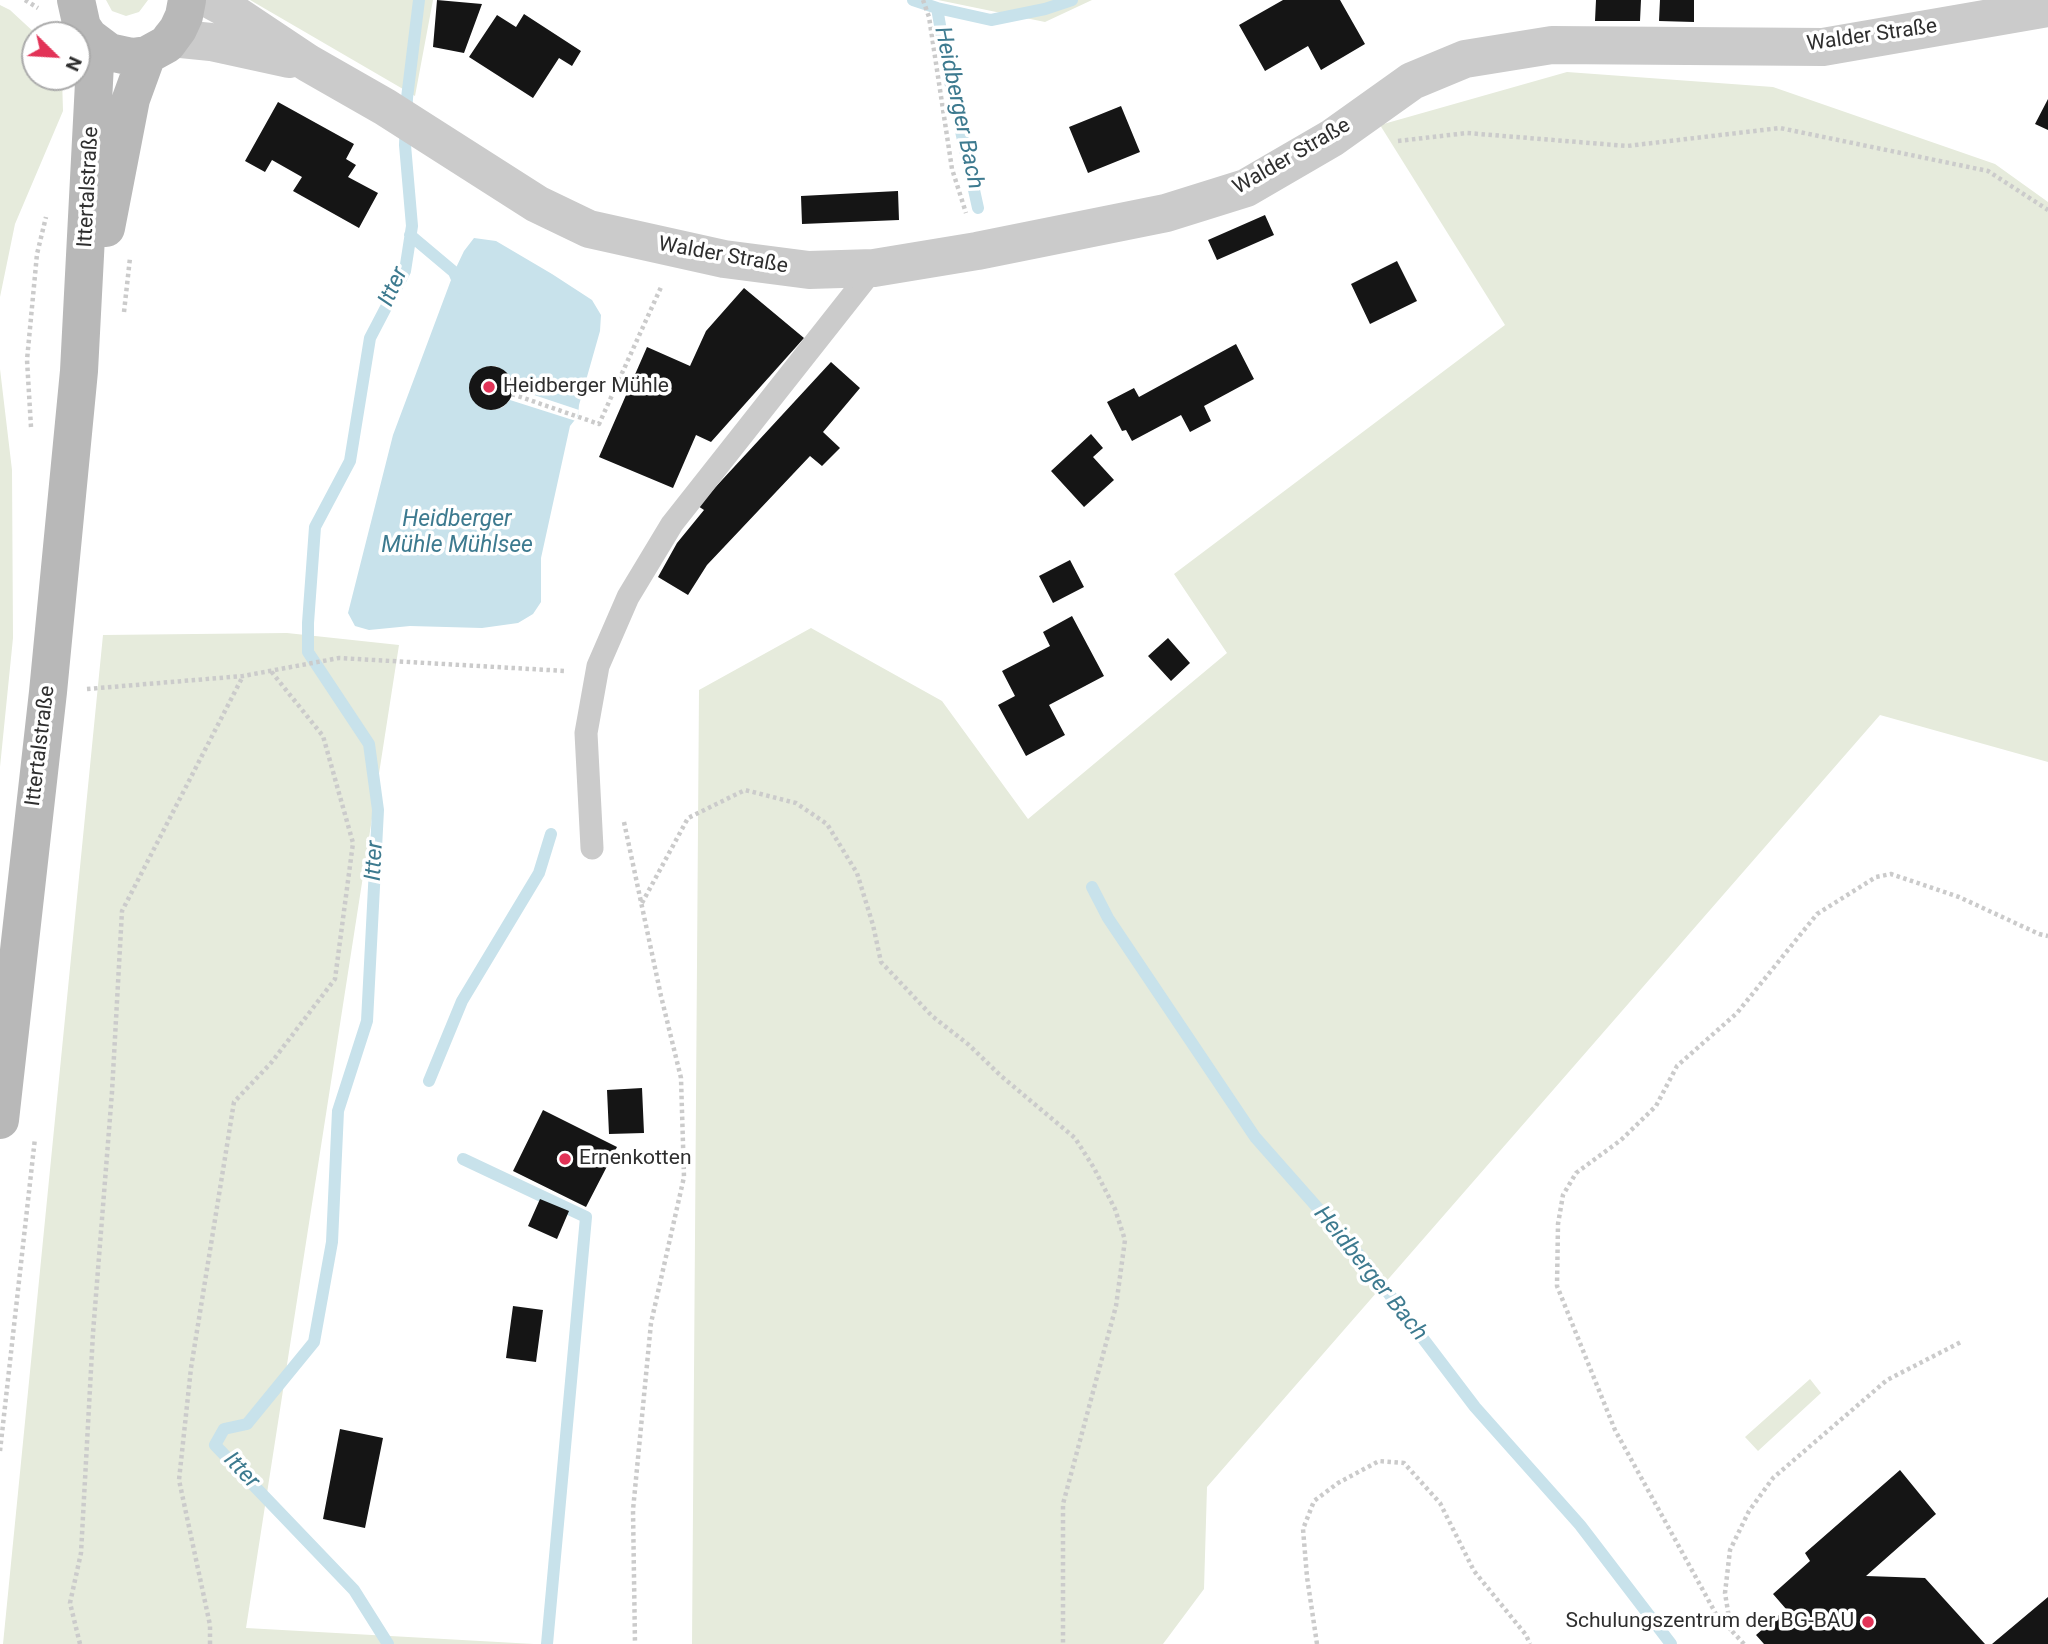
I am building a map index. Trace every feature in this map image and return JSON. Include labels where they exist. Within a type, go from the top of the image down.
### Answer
[{"type":"main road","name":"Ittertalstraße","points":[[0,1120],[48,692],[79,371],[131,99],[159,47],[184,16],[187,0]]},
{"type":"main road","name":"Ittertalstraße","points":[[76,14],[120,56],[159,47]]},
{"type":"main road","name":"Ittertalstraße","points":[[76,14],[79,371]]},
{"type":"street","points":[[211,0],[308,63]]},
{"type":"street","name":"Walder Straße","points":[[308,63],[385,107],[537,204],[589,229],[724,259],[809,270],[874,268],[977,251],[1166,213],[1246,188],[1332,138],[1412,81],[1465,59],[1552,45],[1823,47],[2048,8]]},
{"type":"street","points":[[159,47],[211,42],[308,63]]},
{"type":"lane","points":[[592,848],[586,733],[597,673],[628,597],[672,524],[874,268]]},
{"type":"path","points":[[923,0],[929,17],[952,169],[977,251]]},
{"type":"path","points":[[1397,141],[1467,133],[1627,146],[1780,128],[1988,171],[2048,211]]},
{"type":"path","points":[[512,394],[599,424],[678,250]]},
{"type":"path","points":[[48,692],[243,676],[339,658],[597,673]]},
{"type":"path","points":[[210,1644],[210,1625],[179,1479],[191,1368],[234,1102],[271,1063],[335,979],[353,843],[323,736],[270,670]]},
{"type":"path","points":[[80,1644],[69,1603],[81,1553],[122,911],[243,676]]},
{"type":"path","points":[[642,903],[688,818],[745,790],[796,803],[827,824],[857,873],[881,962],[932,1016],[970,1045],[1001,1076],[1075,1138],[1094,1168],[1115,1209],[1125,1240],[1116,1306],[1063,1504],[1063,1644]]},
{"type":"path","points":[[624,821],[681,1078],[684,1177],[651,1323],[633,1510],[635,1644]]},
{"type":"path","points":[[1744,1644],[1716,1614],[1615,1430],[1556,1286],[1558,1224],[1563,1195],[1576,1173],[1621,1140],[1656,1106],[1677,1066],[1737,1013],[1817,914],[1876,877],[1891,874],[1959,897],[2048,936]]},
{"type":"path","points":[[1731,1630],[1725,1593],[1730,1550],[1749,1511],[1773,1478],[1886,1380],[1963,1341]]},
{"type":"path","points":[[1317,1644],[1303,1529],[1314,1502],[1338,1483],[1379,1461],[1404,1463],[1440,1503],[1474,1571],[1526,1634],[1530,1644]]},
{"type":"shaded area","points":[[106,0],[148,0],[139,12],[126,16],[112,11]]},
{"type":"shaded area","points":[[250,0],[433,0],[415,96]]},
{"type":"shaded area","points":[[938,0],[1092,0],[1045,22]]},
{"type":"shaded area","points":[[0,5],[22,21],[21,91],[62,91],[63,111],[15,224],[0,297]]},
{"type":"shaded area","points":[[1567,72],[1773,87],[1995,164],[2048,202],[2048,762],[1880,715],[1207,1487],[1204,1589],[1163,1644],[692,1644],[699,690],[811,628],[942,701],[1028,819],[1227,653],[1174,574],[1505,325],[1380,125]]},
{"type":"shaded area","points":[[0,369],[12,470],[13,638],[0,767]]},
{"type":"shaded area","points":[[287,633],[399,645],[246,1628],[534,1644],[3,1644],[103,635]]},
{"type":"shaded area","points":[[1810,1379],[1821,1393],[1758,1451],[1745,1437]]},
{"type":"water","name":"Heidberger Mühle Mühlsee","points":[[474,238],[496,241],[552,274],[592,300],[601,315],[600,331],[578,416],[570,426],[541,558],[541,602],[533,614],[518,623],[482,628],[410,626],[369,630],[355,626],[348,613],[393,435],[454,272]]},
{"type":"pier","points":[[496,366],[508,374],[513,380],[513,388],[579,410],[576,421],[510,400],[503,407],[494,410],[482,408],[472,398],[470,384],[476,372]]},
{"type":"building","points":[[437,0],[482,4],[464,53],[433,47]]},
{"type":"building","points":[[1283,0],[1340,0],[1365,44],[1321,70],[1308,46],[1265,71],[1239,25]]},
{"type":"building","points":[[1596,0],[1641,0],[1640,21],[1595,21]]},
{"type":"building","points":[[1660,0],[1694,0],[1694,22],[1659,21]]},
{"type":"building","points":[[524,14],[581,51],[572,66],[559,58],[533,98],[469,57],[497,15],[516,27]]},
{"type":"building","points":[[2048,99],[2048,130],[2035,124]]},
{"type":"building","points":[[278,102],[354,144],[346,159],[356,165],[348,177],[378,193],[359,228],[293,191],[302,177],[272,160],[265,172],[245,161]]},
{"type":"building","points":[[1121,106],[1140,152],[1088,173],[1069,127]]},
{"type":"building","points":[[898,191],[899,220],[802,224],[801,196]]},
{"type":"building","points":[[1265,215],[1274,235],[1217,260],[1208,240]]},
{"type":"building","points":[[1397,261],[1417,301],[1370,324],[1351,284]]},
{"type":"building","points":[[744,288],[804,338],[711,442],[696,435],[673,488],[599,457],[647,347],[690,366],[706,331]]},
{"type":"building","points":[[1236,344],[1254,379],[1204,406],[1211,421],[1190,432],[1181,415],[1132,441],[1126,430],[1122,431],[1107,402],[1134,388],[1139,397]]},
{"type":"building","points":[[831,362],[860,388],[823,432],[840,448],[822,466],[810,456],[707,565],[688,595],[658,577],[677,543],[704,510],[698,506]]},
{"type":"building","points":[[491,366],[507,372],[513,388],[507,404],[491,410],[475,404],[469,388],[475,372]]},
{"type":"building","points":[[1091,434],[1103,448],[1093,457],[1114,480],[1084,507],[1051,471]]},
{"type":"building","points":[[1070,560],[1084,587],[1053,603],[1039,576]]},
{"type":"building","points":[[1072,616],[1104,676],[1049,705],[1065,735],[1026,756],[998,705],[1015,696],[1002,671],[1050,646],[1043,632]]},
{"type":"building","points":[[1168,638],[1190,663],[1171,681],[1148,656]]},
{"type":"building","points":[[642,1088],[644,1133],[609,1134],[607,1090]]},
{"type":"building","name":"Ernenkotten","points":[[543,1110],[617,1147],[586,1207],[513,1171]]},
{"type":"building","points":[[540,1199],[569,1211],[557,1239],[528,1226]]},
{"type":"building","points":[[513,1306],[543,1310],[536,1362],[506,1358]]},
{"type":"building","points":[[340,1429],[383,1438],[365,1528],[323,1519]]},
{"type":"building","points":[[1900,1470],[1936,1514],[1866,1576],[1925,1578],[1985,1644],[1764,1644],[1756,1635],[1786,1609],[1773,1594],[1810,1561],[1805,1553]]},
{"type":"building","points":[[2048,1597],[2048,1644],[1992,1644]]},
{"type":"waterway","name":"Itter","points":[[388,1644],[354,1590],[215,1445],[224,1429],[247,1424],[314,1342],[332,1242],[338,1111],[367,1021],[378,810],[369,744],[308,652],[308,623],[315,527],[350,461],[370,338],[405,271],[412,226],[405,145],[407,98],[419,0]]},
{"type":"waterway","points":[[913,0],[991,20],[1045,9],[1072,0]]},
{"type":"waterway","name":"Heidberger Bach","points":[[937,8],[949,77],[978,208]]},
{"type":"waterway","points":[[410,235],[454,272],[461,288]]},
{"type":"waterway","points":[[429,1081],[462,1001],[539,873],[551,834]]},
{"type":"waterway","name":"Heidberger Bach","points":[[1092,887],[1108,918],[1255,1137],[1361,1257],[1475,1407],[1580,1525],[1671,1644]]},
{"type":"waterway","points":[[463,1159],[586,1217],[547,1644]]},
{"type":"place","name":"Heidberger Mühle","points":[[489,387]]},
{"type":"place","name":"Ernenkotten","points":[[565,1159]]},
{"type":"place","name":"Schulungszentrum der BG-BAU","points":[[1868,1622]]}]
